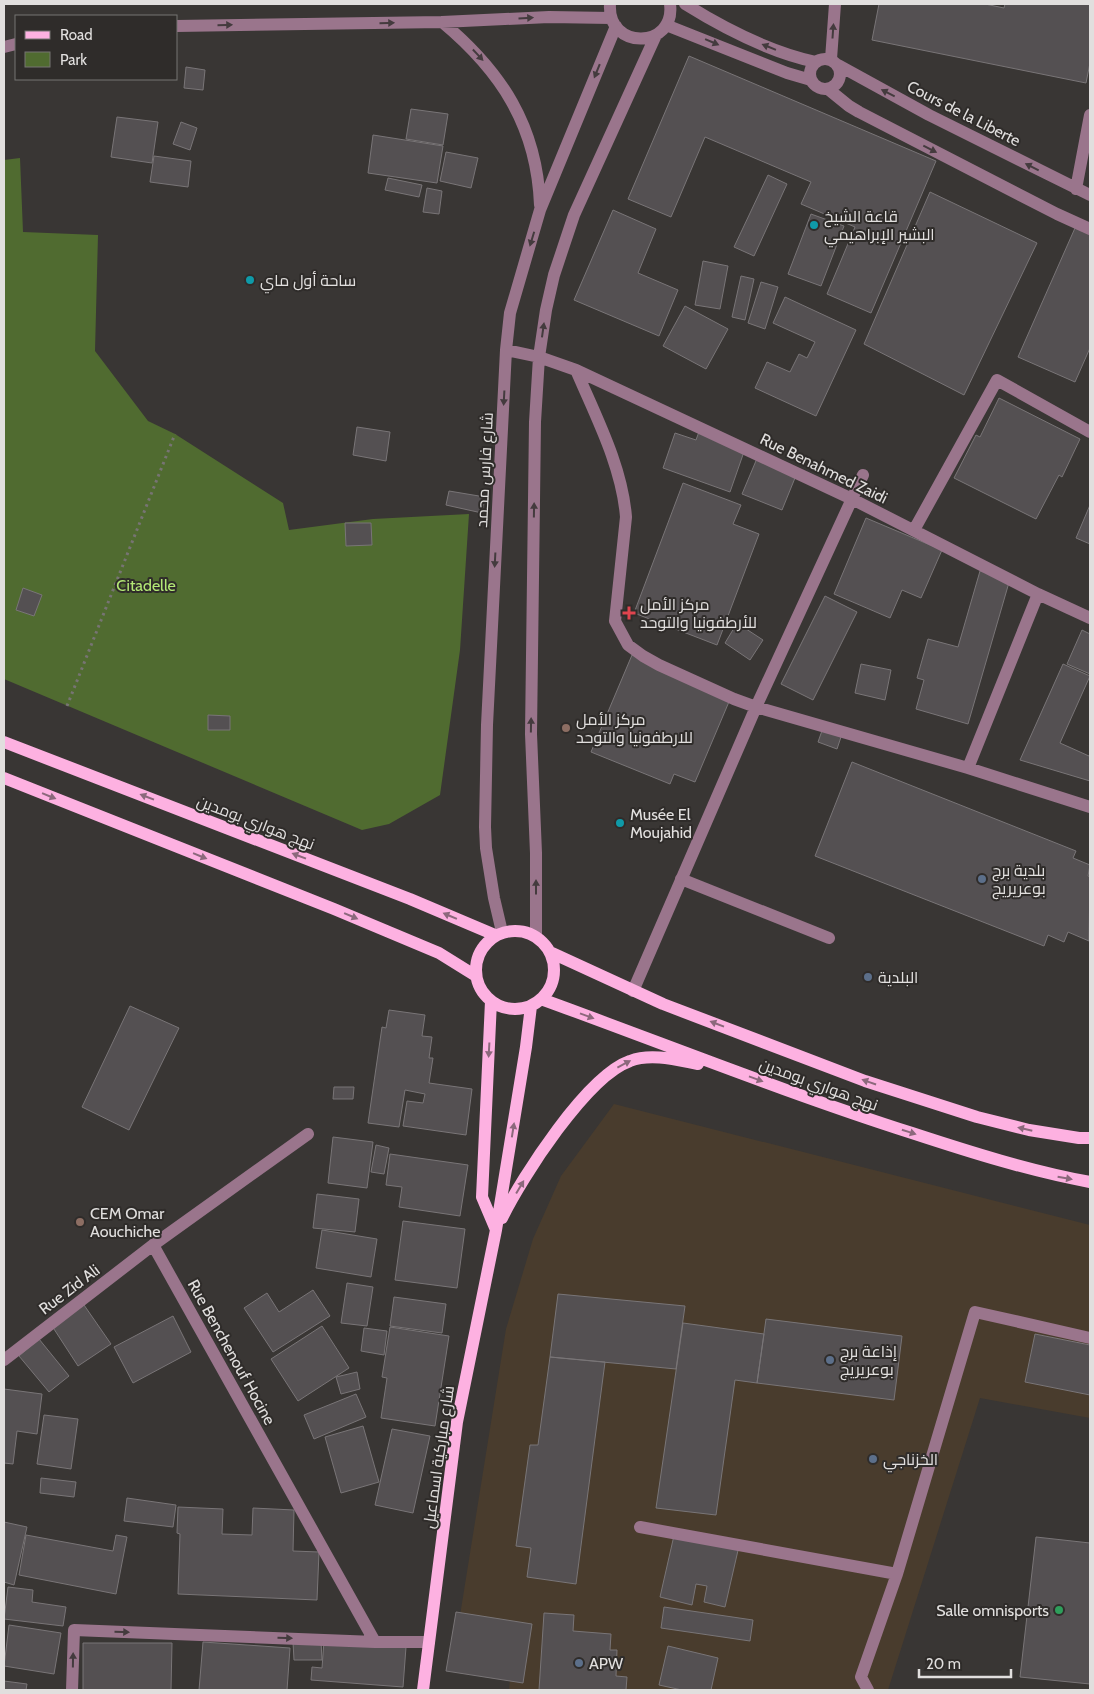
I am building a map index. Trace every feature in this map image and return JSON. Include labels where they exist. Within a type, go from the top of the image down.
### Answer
[{"type":"main road","name":"نهج هواري بومدين","points":[[4,742],[410,898],[498,934]]},
{"type":"main road","points":[[4,778],[334,909],[439,953],[476,976]]},
{"type":"main road","points":[[514,930],[525,931],[536,936],[545,943],[552,953],[555,965],[554,978],[549,990],[536,1003],[510,1009],[491,1001],[478,986],[476,964],[479,953],[486,943],[498,934],[514,930]]},
{"type":"main road","name":"نهج هواري بومدين","points":[[552,953],[672,1007],[865,1081],[978,1118],[1029,1130],[1090,1138]]},
{"type":"main road","points":[[491,1001],[482,1197],[496,1230]]},
{"type":"main road","name":"نهج هواري بومدين","points":[[536,1003],[849,1113],[945,1144],[1056,1176],[1090,1182]]},
{"type":"main road","name":"شارع مباركية اسماعيل","points":[[422,1690],[457,1422],[496,1230],[526,1047],[536,1003]]},
{"type":"main road","points":[[496,1230],[522,1183],[569,1115],[589,1091],[610,1072],[631,1060],[646,1058],[675,1060],[734,1071]]},
{"type":"street","points":[[610,4],[613,22],[622,33],[639,39],[647,39],[656,35]]},
{"type":"street","points":[[536,936],[536,852],[531,734],[535,432],[539,357],[546,310],[554,276],[574,215],[656,35],[670,18],[670,4]]},
{"type":"street","points":[[685,4],[752,40],[790,55],[816,62]]},
{"type":"street","points":[[666,25],[750,59],[811,80],[818,88],[828,89],[840,80],[840,70],[834,62],[834,4]]},
{"type":"street","points":[[178,26],[442,22],[549,17],[613,22]]},
{"type":"street","points":[[442,22],[479,55],[498,79],[514,105],[529,139],[537,167],[540,210]]},
{"type":"street","name":"شارع فارس محمد","points":[[498,934],[484,827],[487,726],[506,350],[510,313],[540,210],[613,22]]},
{"type":"street","points":[[811,80],[810,70],[816,62],[820,59],[834,62]]},
{"type":"street","name":"Cours de la Liberte","points":[[834,62],[929,115],[1090,195]]},
{"type":"street","points":[[828,89],[859,112],[1090,230]]},
{"type":"street","points":[[1076,189],[1090,115]]},
{"type":"street","name":"Rue Benahmed Zaidi","points":[[506,350],[539,357],[576,370],[852,498],[1038,594],[1090,618]]},
{"type":"street","points":[[576,370],[615,464],[626,509],[615,622],[628,645],[659,665],[756,707],[968,768],[1090,807]]},
{"type":"street","points":[[914,530],[997,380],[1090,432]]},
{"type":"street","points":[[633,991],[756,707],[863,475]]},
{"type":"street","points":[[968,768],[1038,594]]},
{"type":"street","points":[[682,879],[829,938]]},
{"type":"street","points":[[153,1245],[308,1134]]},
{"type":"street","name":"Rue Zid Ali","points":[[4,1360],[153,1245]]},
{"type":"street","name":"Rue Benchenouf Hocine","points":[[153,1245],[375,1642]]},
{"type":"street","points":[[868,1690],[861,1677],[897,1574],[975,1312],[1090,1338]]},
{"type":"street","points":[[640,1527],[897,1574]]},
{"type":"street","points":[[72,1690],[74,1630],[375,1642],[429,1642]]},
{"type":"path","points":[[67,706],[175,434]]},
{"type":"shaded area","points":[[614,1104],[1090,1225],[1090,1418],[980,1398],[888,1690],[509,1690],[514,1633],[458,1628],[506,1329],[533,1239],[561,1176]]},
{"type":"green space","name":"Citadelle","points":[[20,158],[23,232],[98,235],[95,351],[148,421],[175,434],[283,503],[289,530],[373,519],[469,514],[460,650],[440,795],[389,824],[362,830],[4,679],[4,160]]},
{"type":"building","points":[[879,4],[985,4],[1004,8],[1005,4],[1090,4],[1090,63],[1086,83],[872,40]]},
{"type":"building","points":[[689,56],[936,161],[871,313],[827,294],[855,227],[801,204],[811,182],[705,137],[671,217],[628,199]]},
{"type":"building","points":[[186,67],[205,70],[203,90],[184,88]]},
{"type":"building","points":[[411,109],[448,114],[443,145],[406,139]]},
{"type":"building","points":[[117,117],[158,122],[152,163],[111,157]]},
{"type":"building","points":[[181,122],[197,128],[190,150],[173,144]]},
{"type":"building","points":[[373,135],[443,146],[437,183],[368,173]]},
{"type":"building","points":[[446,152],[478,158],[471,188],[440,181]]},
{"type":"building","points":[[154,156],[191,161],[188,187],[150,182]]},
{"type":"building","points":[[768,175],[787,184],[754,256],[734,247]]},
{"type":"building","points":[[388,178],[422,185],[419,197],[385,190]]},
{"type":"building","points":[[427,188],[442,191],[439,214],[423,212]]},
{"type":"building","points":[[930,192],[1037,243],[964,395],[864,344]]},
{"type":"building","points":[[613,210],[656,229],[638,273],[678,290],[659,336],[574,300]]},
{"type":"building","points":[[811,214],[844,226],[821,286],[788,274]]},
{"type":"building","points":[[1075,228],[1090,234],[1090,348],[1075,382],[1018,357]]},
{"type":"building","points":[[703,261],[728,266],[720,309],[695,305]]},
{"type":"building","points":[[741,276],[754,279],[745,320],[732,317]]},
{"type":"building","points":[[761,282],[778,287],[765,329],[748,323]]},
{"type":"building","points":[[785,297],[856,330],[816,416],[755,388],[767,362],[790,372],[799,354],[807,358],[815,342],[773,323]]},
{"type":"building","points":[[685,306],[728,329],[706,369],[663,346]]},
{"type":"building","points":[[999,398],[1080,439],[1062,477],[1059,475],[1036,519],[954,478],[976,435],[980,437]]},
{"type":"building","points":[[357,427],[390,432],[386,461],[353,455]]},
{"type":"building","points":[[700,429],[746,446],[730,492],[663,468],[675,433],[696,440]]},
{"type":"building","points":[[758,456],[797,473],[782,510],[742,494]]},
{"type":"building","points":[[683,483],[741,505],[733,524],[759,534],[717,645],[634,613]]},
{"type":"building","points":[[449,491],[485,497],[482,513],[446,505]]},
{"type":"building","points":[[1090,505],[1090,544],[1076,538]]},
{"type":"building","points":[[866,518],[942,550],[921,598],[902,590],[890,618],[834,594]]},
{"type":"building","points":[[345,523],[371,523],[372,545],[346,546]]},
{"type":"building","points":[[980,571],[1010,579],[968,724],[916,709],[924,680],[917,678],[928,639],[958,647]]},
{"type":"building","points":[[23,588],[42,595],[34,616],[16,610]]},
{"type":"building","points":[[825,596],[857,612],[813,700],[781,684]]},
{"type":"building","points":[[737,623],[763,640],[750,660],[725,643]]},
{"type":"building","points":[[1082,630],[1090,634],[1090,674],[1067,664]]},
{"type":"building","points":[[632,655],[731,697],[695,782],[674,774],[670,784],[591,752]]},
{"type":"building","points":[[861,664],[891,670],[885,700],[855,693]]},
{"type":"building","points":[[1063,664],[1090,676],[1060,743],[1089,756],[1090,753],[1090,781],[1020,760]]},
{"type":"building","points":[[208,715],[230,716],[230,730],[208,730]]},
{"type":"building","points":[[824,725],[843,731],[837,749],[818,742]]},
{"type":"building","points":[[852,762],[1076,851],[1073,858],[1090,865],[1088,876],[1090,877],[1089,941],[1068,932],[1064,942],[1048,935],[1044,946],[815,856]]},
{"type":"building","points":[[130,1006],[179,1028],[129,1130],[82,1107]]},
{"type":"building","points":[[389,1010],[425,1015],[422,1036],[432,1037],[429,1058],[433,1058],[429,1083],[472,1089],[466,1135],[403,1126],[407,1101],[423,1103],[425,1094],[405,1090],[399,1127],[368,1123],[382,1027],[386,1028]]},
{"type":"building","points":[[334,1087],[354,1087],[353,1099],[333,1099]]},
{"type":"building","points":[[333,1137],[373,1142],[367,1188],[328,1183]]},
{"type":"building","points":[[376,1145],[389,1148],[384,1174],[371,1172]]},
{"type":"building","points":[[390,1154],[468,1165],[460,1216],[399,1207],[402,1187],[386,1185]]},
{"type":"building","points":[[317,1194],[359,1199],[355,1232],[313,1228]]},
{"type":"building","points":[[403,1221],[465,1229],[457,1288],[395,1280]]},
{"type":"building","points":[[322,1230],[377,1239],[371,1277],[316,1268]]},
{"type":"building","points":[[347,1283],[373,1287],[367,1326],[341,1323]]},
{"type":"building","points":[[313,1290],[330,1316],[273,1352],[244,1308],[267,1293],[279,1312]]},
{"type":"building","points":[[558,1294],[685,1306],[676,1369],[550,1357]]},
{"type":"building","points":[[394,1297],[446,1304],[442,1333],[390,1326]]},
{"type":"building","points":[[84,1305],[111,1344],[78,1366],[52,1326]]},
{"type":"building","points":[[173,1316],[191,1352],[133,1383],[114,1347]]},
{"type":"building","name":"إذاعة برج بوعريريج","points":[[766,1319],[902,1336],[894,1400],[757,1383]]},
{"type":"building","points":[[683,1323],[764,1334],[757,1383],[735,1380],[716,1515],[656,1508]]},
{"type":"building","points":[[322,1326],[349,1368],[298,1401],[271,1359]]},
{"type":"building","points":[[390,1327],[449,1336],[435,1426],[381,1418],[387,1378],[382,1377]]},
{"type":"building","points":[[364,1328],[387,1331],[384,1355],[361,1351]]},
{"type":"building","points":[[1035,1334],[1090,1345],[1090,1395],[1025,1382]]},
{"type":"building","points":[[39,1339],[69,1376],[49,1392],[19,1356]]},
{"type":"building","points":[[550,1357],[605,1362],[576,1584],[527,1577],[531,1548],[516,1546],[530,1445],[538,1445]]},
{"type":"building","points":[[357,1372],[360,1389],[341,1394],[336,1377]]},
{"type":"building","points":[[4,1389],[42,1394],[37,1434],[17,1431],[13,1464],[4,1463]]},
{"type":"building","points":[[356,1394],[366,1417],[314,1439],[304,1415]]},
{"type":"building","points":[[44,1415],[78,1419],[71,1469],[37,1464]]},
{"type":"building","points":[[363,1426],[379,1482],[341,1493],[325,1437]]},
{"type":"building","points":[[392,1429],[430,1436],[413,1513],[375,1505]]},
{"type":"building","points":[[41,1478],[76,1482],[74,1497],[40,1493]]},
{"type":"building","points":[[127,1498],[176,1505],[173,1527],[124,1521]]},
{"type":"building","points":[[178,1507],[223,1509],[222,1534],[252,1535],[253,1508],[294,1510],[293,1551],[319,1552],[317,1600],[178,1594],[180,1534],[177,1533]]},
{"type":"building","points":[[4,1522],[27,1527],[14,1585],[4,1582]]},
{"type":"building","points":[[675,1531],[739,1546],[725,1607],[704,1602],[707,1586],[696,1584],[692,1605],[660,1597]]},
{"type":"building","points":[[26,1535],[113,1551],[116,1535],[127,1537],[116,1594],[19,1575]]},
{"type":"building","name":"Salle omnisports","points":[[1036,1537],[1090,1543],[1090,1684],[1020,1677]]},
{"type":"building","points":[[8,1587],[33,1590],[32,1602],[66,1607],[63,1626],[4,1619]]},
{"type":"building","points":[[664,1607],[753,1620],[750,1641],[661,1628]]},
{"type":"building","points":[[456,1612],[532,1624],[523,1683],[446,1671]]},
{"type":"building","name":"APW","points":[[544,1613],[574,1615],[573,1631],[611,1634],[610,1650],[617,1650],[616,1676],[627,1677],[626,1690],[539,1690]]},
{"type":"building","points":[[9,1625],[61,1633],[54,1674],[4,1666]]},
{"type":"building","points":[[321,1641],[322,1660],[294,1660],[293,1642]]},
{"type":"building","points":[[324,1641],[406,1647],[403,1687],[311,1680],[312,1667],[322,1668]]},
{"type":"building","points":[[203,1642],[290,1648],[287,1690],[199,1690]]},
{"type":"building","points":[[83,1643],[172,1643],[171,1690],[83,1690]]},
{"type":"building","points":[[668,1646],[718,1658],[711,1690],[682,1690],[659,1685]]},
{"type":"building","points":[[4,1681],[27,1684],[26,1690],[4,1690]]},
{"type":"place","name":"قاعة الشيخ البشير الإبراهيمي","points":[[814,225]]},
{"type":"place","name":"ساحة أول ماي","points":[[250,280]]},
{"type":"place","name":"مركز الأمل للأرطفونيا والتوحد","points":[[629,613]]},
{"type":"place","name":"مركز الأمل للارطفونيا والتوحد","points":[[566,728]]},
{"type":"place","name":"Musée El Moujahid","points":[[620,823]]},
{"type":"place","name":"بلدية برج بوعريريج","points":[[982,879]]},
{"type":"place","name":"البلدية","points":[[868,977]]},
{"type":"place","name":"CEM Omar Aouchiche","points":[[80,1222]]},
{"type":"place","name":"إذاعة برج بوعريريج","points":[[830,1360]]},
{"type":"place","name":"الخزناجي","points":[[873,1459]]},
{"type":"place","name":"Salle omnisports","points":[[1059,1610]]},
{"type":"place","name":"APW","points":[[579,1663]]}]
